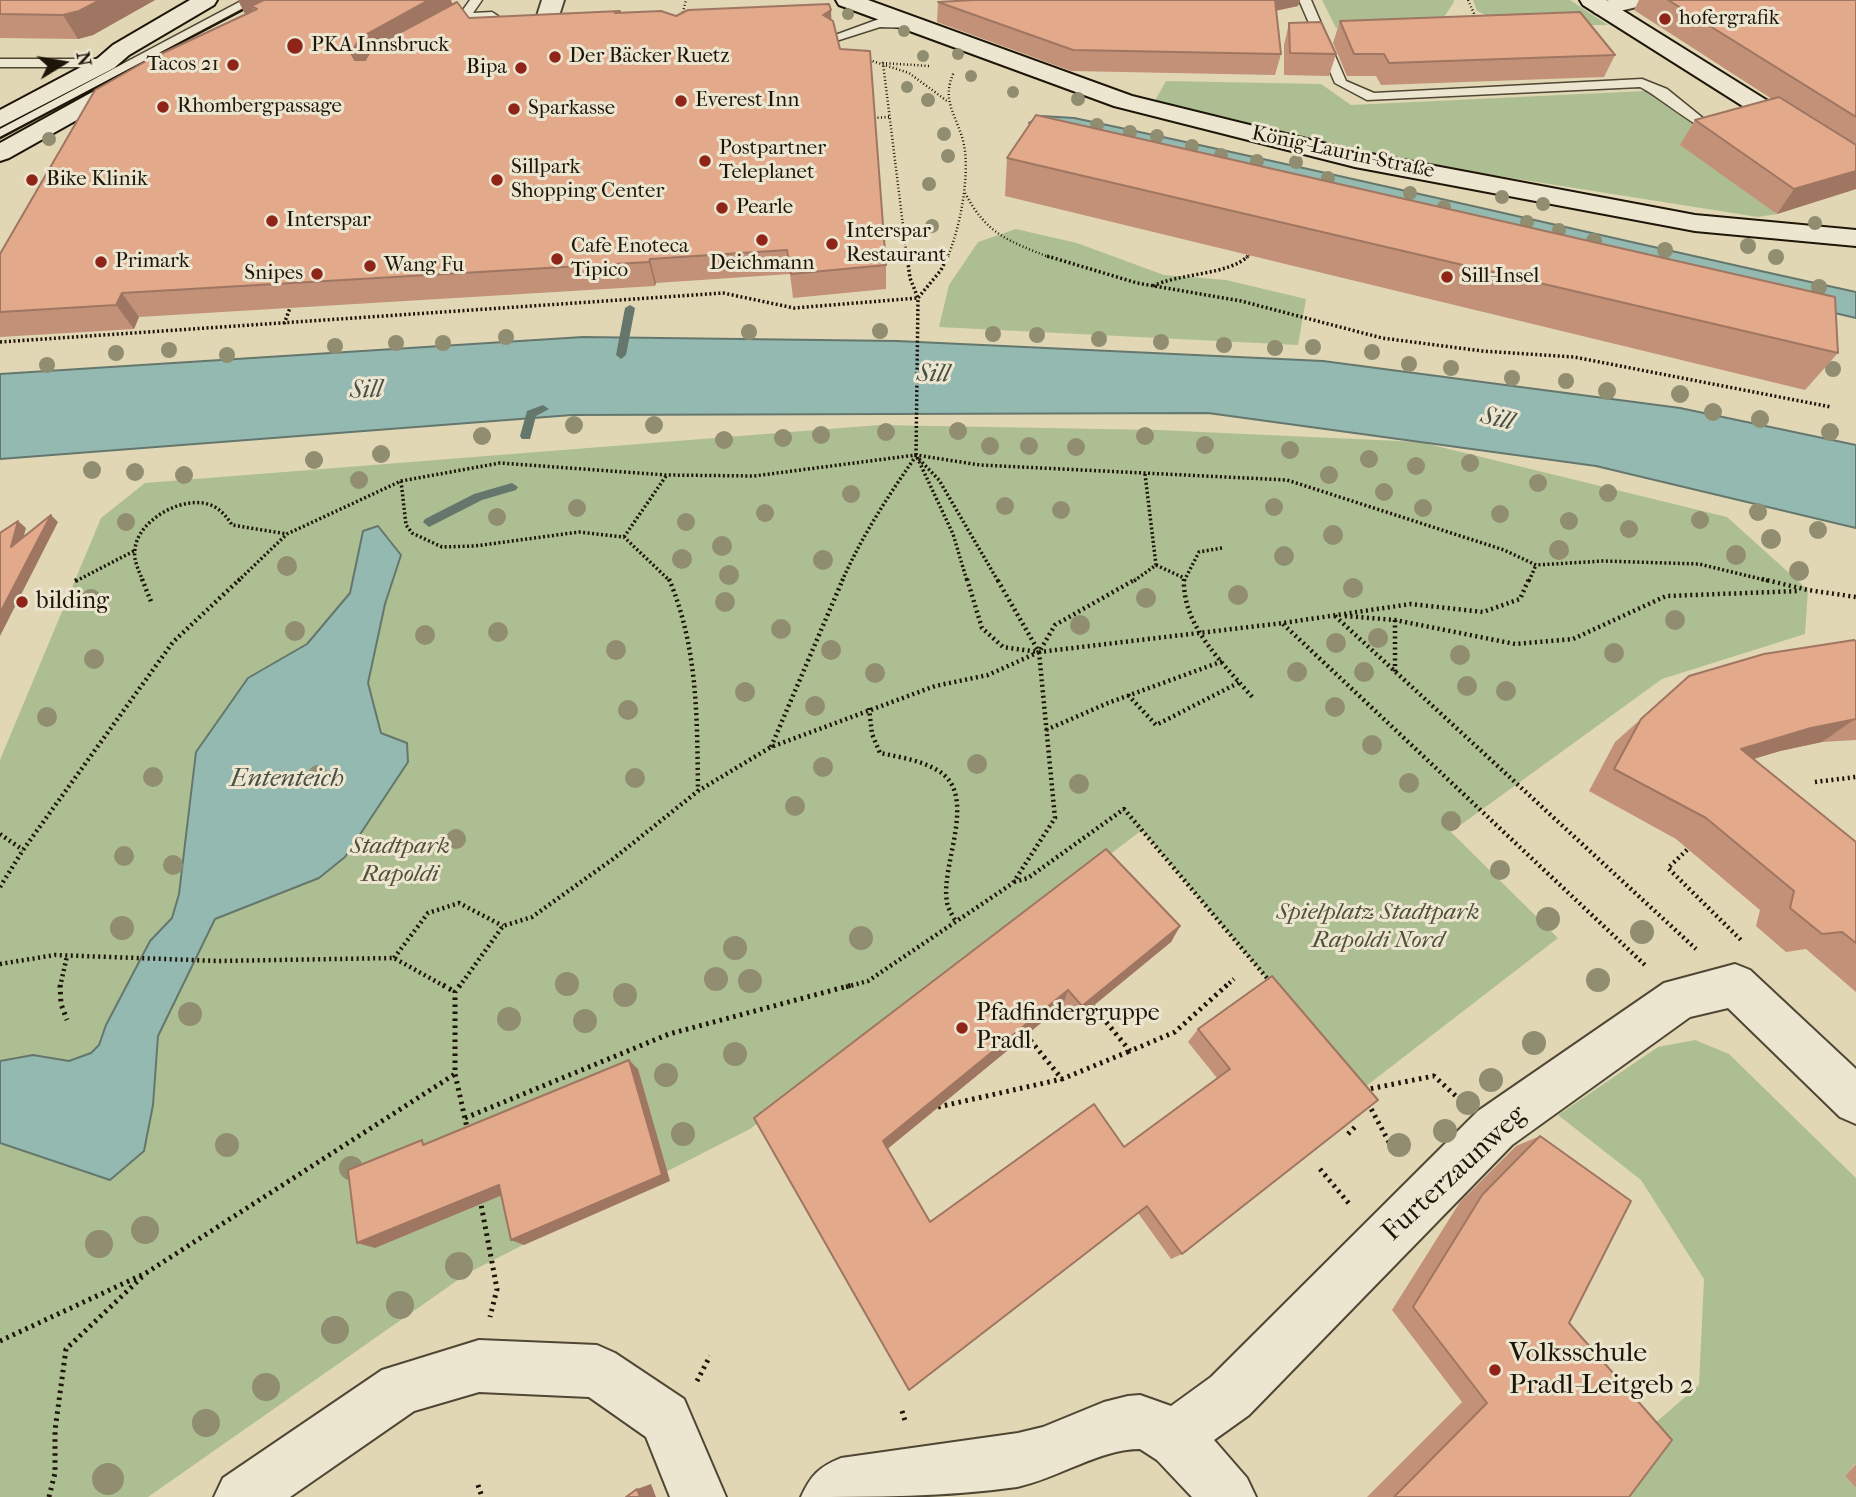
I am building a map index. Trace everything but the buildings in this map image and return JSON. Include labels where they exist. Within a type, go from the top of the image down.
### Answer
[{"type":"street","points":[[0,120],[114,57],[206,0]]},
{"type":"street","points":[[553,0],[543,32],[572,24]]},
{"type":"street","points":[[1597,4],[1637,0]]},
{"type":"street","points":[[1597,4],[1856,167]]},
{"type":"street","points":[[0,153],[259,8]]},
{"type":"street","name":"König-Laurin-Straße","points":[[858,11],[911,24],[1123,101],[1355,159],[1695,223],[1856,238]]},
{"type":"street","points":[[1735,985],[1856,1101]]},
{"type":"street","name":"Furterzaunweg","points":[[1174,1437],[1230,1396],[1493,1130],[1680,998],[1735,985]]},
{"type":"street","points":[[242,1497],[401,1389],[479,1366],[597,1371],[665,1419],[698,1497]]},
{"type":"street","points":[[829,1497],[841,1485],[1004,1463],[1047,1453],[1101,1429],[1140,1422],[1174,1437],[1228,1497]]},
{"type":"lane","points":[[464,18],[476,0]]},
{"type":"lane","points":[[1305,0],[1327,37],[1341,83],[1372,97],[1642,83],[1662,92],[1707,127]]},
{"type":"lane","points":[[0,63],[114,57],[177,38],[259,8]]},
{"type":"lane","points":[[833,38],[858,11]]},
{"type":"lane","points":[[437,33],[464,18],[492,16]]},
{"type":"lane","points":[[0,134],[177,38],[215,34]]},
{"type":"path","points":[[682,20],[686,0]]},
{"type":"path","points":[[1468,0],[1477,20]]},
{"type":"path","points":[[860,58],[883,63],[935,66]]},
{"type":"path","points":[[883,63],[910,278],[918,298],[916,455],[953,534],[982,628],[1003,647],[1039,652],[1283,623],[1411,604],[1483,611],[1520,599],[1536,565]]},
{"type":"path","points":[[0,342],[723,293],[794,307],[918,298],[940,270],[950,251],[964,192],[964,146],[948,102],[916,77],[883,63]]},
{"type":"path","points":[[874,118],[889,117]]},
{"type":"path","points":[[964,192],[977,216],[1001,238],[1068,264],[1153,286],[1241,301],[1393,340],[1482,351],[1574,357],[1831,407]]},
{"type":"path","points":[[1153,286],[1170,278],[1233,266],[1249,255]]},
{"type":"path","points":[[284,324],[290,308]]},
{"type":"path","points":[[916,455],[939,480],[1039,652],[1055,818],[1013,883]]},
{"type":"path","points":[[771,747],[854,554],[916,455]]},
{"type":"path","points":[[0,887],[23,850],[173,642],[287,534],[401,481],[500,463],[666,475],[754,475],[916,455],[979,465],[1287,480],[1504,550],[1536,565],[1603,561],[1699,564],[1808,590],[1856,597]]},
{"type":"path","points":[[1145,474],[1156,565]]},
{"type":"path","points":[[624,537],[666,475]]},
{"type":"path","points":[[401,481],[406,525],[412,533],[442,547],[475,546],[579,532],[624,537],[668,576],[681,607],[696,683],[698,790]]},
{"type":"path","points":[[75,581],[134,551],[143,529],[175,505],[207,502],[224,513],[232,525],[287,534]]},
{"type":"path","points":[[1222,548],[1199,552],[1184,578],[1184,594],[1198,632],[1254,699]]},
{"type":"path","points":[[134,551],[152,604]]},
{"type":"path","points":[[470,1145],[455,1074],[455,992],[503,926],[532,917],[613,859],[698,790],[771,747],[869,708],[935,686],[988,675],[1039,652],[1055,625],[1121,590],[1156,565]]},
{"type":"path","points":[[1156,565],[1184,578]]},
{"type":"path","points":[[1334,615],[1395,620],[1515,644],[1573,639],[1666,596],[1808,590]]},
{"type":"path","points":[[1334,615],[1735,985],[1762,960],[1668,868],[1693,845]]},
{"type":"path","points":[[1395,620],[1395,673]]},
{"type":"path","points":[[1283,623],[1680,998]]},
{"type":"path","points":[[1046,730],[1128,695],[1223,661]]},
{"type":"path","points":[[1128,695],[1156,725],[1240,682]]},
{"type":"path","points":[[869,708],[872,734],[880,753],[928,766],[950,780],[958,806],[946,877],[947,904],[956,922]]},
{"type":"path","points":[[1815,782],[1856,777]]},
{"type":"path","points":[[465,1118],[669,1034],[869,981],[1013,883],[1028,878],[1124,809],[1273,986]]},
{"type":"path","points":[[0,834],[23,850]]},
{"type":"path","points":[[394,958],[428,913],[459,903],[503,926]]},
{"type":"path","points":[[0,964],[67,956],[219,961],[394,958],[455,992]]},
{"type":"path","points":[[67,956],[57,990],[61,1010],[67,1020]]},
{"type":"path","points":[[938,1107],[1062,1079],[1175,1032],[1234,979]]},
{"type":"path","points":[[1093,1006],[1130,1051]]},
{"type":"path","points":[[1026,1035],[1062,1079]]},
{"type":"path","points":[[0,1341],[146,1273],[455,1074]]},
{"type":"path","points":[[1421,1202],[1361,1090],[1434,1076],[1493,1130]]},
{"type":"path","points":[[1348,1134],[1356,1126]]},
{"type":"path","points":[[479,1366],[497,1289],[480,1197]]},
{"type":"path","points":[[49,1497],[55,1473],[55,1430],[66,1349],[146,1273]]},
{"type":"path","points":[[478,1485],[482,1497]]},
{"type":"green space","points":[[1322,0],[1454,2],[1439,25],[1336,28]]},
{"type":"green space","points":[[1473,0],[1570,0],[1608,25],[1507,25],[1477,11]]},
{"type":"green space","points":[[1166,81],[1321,84],[1351,105],[1665,90],[1704,138],[1777,214],[1758,217],[1372,156],[1153,104]]},
{"type":"green space","points":[[1016,229],[1077,243],[1164,275],[1226,280],[1306,299],[1298,345],[939,327],[949,285],[978,242]]},
{"type":"green space","name":"Stadtpark Rapoldi","points":[[879,425],[1159,430],[1420,442],[1727,517],[1808,590],[1805,634],[1662,679],[1451,832],[1558,938],[1361,1090],[1142,830],[750,1129],[468,1273],[148,1497],[0,1497],[0,760],[101,518],[145,483]]},
{"type":"green space","points":[[1695,1040],[1729,1054],[1856,1178],[1856,1463],[1845,1476],[1856,1488],[1856,1497],[1593,1497],[1639,1437],[1699,1385],[1704,1279],[1641,1180],[1558,1115],[1658,1047]]},
{"type":"water","points":[[1042,116],[1074,118],[1172,139],[1856,292],[1856,318],[1029,123]]},
{"type":"water","name":"Sill","points":[[583,337],[897,341],[1323,361],[1680,408],[1856,445],[1856,528],[1596,466],[1208,413],[572,415],[0,459],[0,374]]},
{"type":"water","name":"Ententeich","points":[[378,526],[401,555],[385,604],[368,683],[381,733],[407,743],[408,762],[345,857],[319,878],[215,919],[158,1036],[153,1105],[144,1151],[110,1180],[0,1143],[0,1061],[33,1055],[69,1061],[91,1053],[99,1045],[106,1025],[150,941],[172,918],[179,894],[196,752],[248,678],[307,644],[350,593],[363,531]]},
{"type":"waterway","points":[[621,355],[630,308]]},
{"type":"waterway","points":[[526,436],[531,414],[543,409]]},
{"type":"waterway","points":[[429,522],[478,497],[512,487]]},
{"type":"tram line","points":[[0,138],[262,0]]},
{"type":"place","name":"hofergrafik","points":[[1665,19]]},
{"type":"place","name":"PKA Innsbruck","points":[[295,46]]},
{"type":"place","name":"Der Bäcker Ruetz","points":[[555,57]]},
{"type":"place","name":"Tacos 21","points":[[233,65]]},
{"type":"place","name":"Bipa","points":[[521,68]]},
{"type":"place","name":"Everest Inn","points":[[681,101]]},
{"type":"place","name":"Rhombergpassage","points":[[163,107]]},
{"type":"place","name":"Sparkasse","points":[[514,109]]},
{"type":"place","name":"Postpartner Teleplanet","points":[[705,161]]},
{"type":"place","name":"Bike Klinik","points":[[32,180]]},
{"type":"place","name":"Sillpark Shopping Center","points":[[497,180]]},
{"type":"place","name":"Pearle","points":[[722,208]]},
{"type":"place","name":"Interspar","points":[[272,221]]},
{"type":"place","name":"Deichmann","points":[[762,240]]},
{"type":"place","name":"Interspar Restaurant","points":[[832,244]]},
{"type":"place","name":"Cafe Enoteca Tipico","points":[[557,259]]},
{"type":"place","name":"Primark","points":[[101,262]]},
{"type":"place","name":"Wang Fu","points":[[370,266]]},
{"type":"place","name":"Snipes","points":[[317,274]]},
{"type":"place","name":"Sill-Insel","points":[[1447,277]]},
{"type":"place","name":"bilding","points":[[22,602]]},
{"type":"place","name":"Pfadfindergruppe Pradl","points":[[962,1028]]},
{"type":"place","name":"Volksschule Pradl-Leitgeb 2","points":[[1495,1370]]},
{"type":"park label","name":"Spielplatz Stadtpark Rapoldi Nord","points":[[1378,927]]}]
